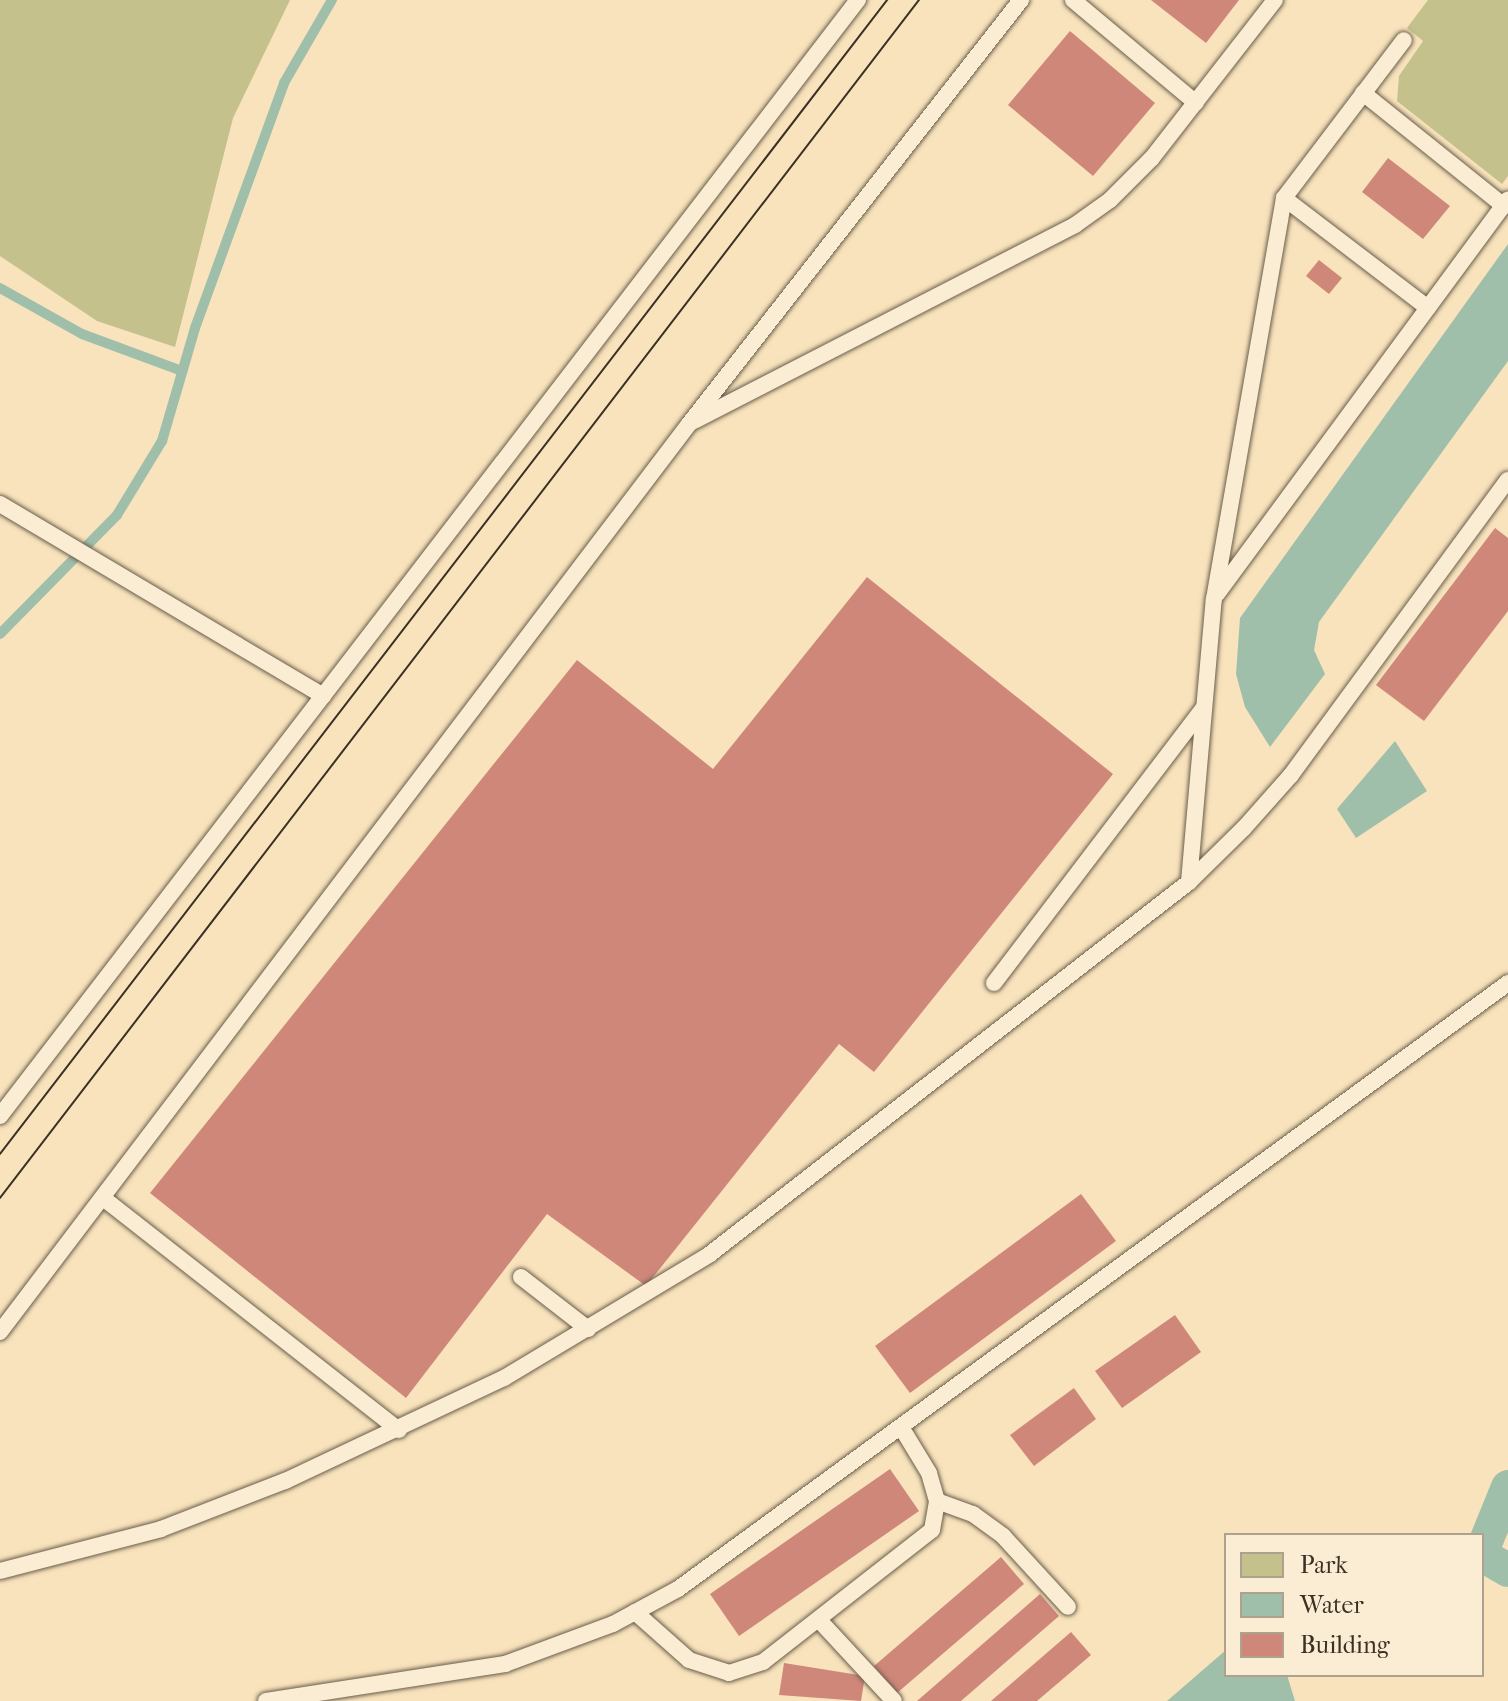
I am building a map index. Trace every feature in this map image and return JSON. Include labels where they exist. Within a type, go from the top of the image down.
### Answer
[{"type":"lane","points":[[0,1116],[858,0]]},
{"type":"lane","points":[[0,1332],[689,424],[1021,0]]},
{"type":"lane","points":[[1073,0],[1196,103]]},
{"type":"lane","points":[[689,424],[1075,225],[1152,158],[1275,0]]},
{"type":"lane","points":[[1189,882],[1214,599],[1284,198],[1404,40]]},
{"type":"lane","points":[[1214,599],[1506,203],[1363,93]]},
{"type":"lane","points":[[1284,198],[1428,308]]},
{"type":"lane","points":[[0,1571],[161,1529],[399,1430],[588,1329],[710,1254],[1189,882],[1291,775],[1508,480]]},
{"type":"lane","points":[[0,504],[323,696]]},
{"type":"lane","points":[[994,983],[1204,708]]},
{"type":"lane","points":[[266,1701],[505,1664],[635,1612],[678,1589],[1508,983]]},
{"type":"lane","points":[[103,1198],[399,1430]]},
{"type":"lane","points":[[521,1277],[588,1329]]},
{"type":"lane","points":[[635,1612],[689,1660],[729,1673],[763,1662],[932,1530],[937,1501],[929,1473],[901,1427]]},
{"type":"lane","points":[[937,1501],[973,1514],[1003,1536],[1068,1607]]},
{"type":"lane","points":[[819,1620],[894,1701]]},
{"type":"green space","points":[[0,0],[290,0],[233,118],[175,347],[97,321],[0,256]]},
{"type":"green space","points":[[1428,0],[1508,0],[1508,176],[1502,184],[1397,101],[1399,76],[1423,41],[1407,28]]},
{"type":"water","points":[[1508,244],[1508,361],[1319,622],[1314,650],[1325,674],[1270,747],[1245,707],[1236,674],[1240,618]]},
{"type":"water","points":[[1395,741],[1427,791],[1356,838],[1337,809]]},
{"type":"water","points":[[1224,1652],[1224,1677],[1288,1677],[1295,1701],[1167,1701]]},
{"type":"building","points":[[1151,0],[1239,0],[1206,43]]},
{"type":"building","points":[[1070,31],[1155,103],[1093,176],[1008,105]]},
{"type":"building","points":[[1388,158],[1450,206],[1423,239],[1362,192]]},
{"type":"building","points":[[1319,260],[1342,278],[1329,294],[1306,276]]},
{"type":"building","points":[[1495,528],[1508,538],[1508,611],[1424,721],[1376,685]]},
{"type":"building","points":[[867,577],[1113,774],[874,1072],[839,1044],[646,1286],[547,1214],[406,1398],[150,1193],[577,660],[713,769]]},
{"type":"building","points":[[1081,1194],[1116,1241],[910,1393],[875,1346]]},
{"type":"building","points":[[1175,1315],[1201,1352],[1122,1408],[1095,1371]]},
{"type":"building","points":[[1074,1388],[1096,1419],[1034,1466],[1010,1435]]},
{"type":"building","points":[[890,1469],[919,1511],[739,1636],[710,1594]]},
{"type":"building","points":[[1001,1557],[1024,1584],[897,1693],[874,1666]]},
{"type":"building","points":[[1040,1594],[1059,1616],[961,1701],[917,1701]]},
{"type":"building","points":[[1071,1632],[1091,1655],[1037,1701],[991,1701]]},
{"type":"building","points":[[784,1663],[865,1676],[861,1701],[779,1695]]},
{"type":"waterway","points":[[0,634],[117,515],[162,441],[195,328],[284,83],[332,0]]},
{"type":"waterway","points":[[0,288],[82,334],[182,371]]},
{"type":"waterway","points":[[1484,1546],[1508,1487]]},
{"type":"waterway","points":[[1484,1556],[1508,1570]]},
{"type":"tram line","points":[[0,1154],[887,0]]},
{"type":"tram line","points":[[0,1198],[919,0]]}]
